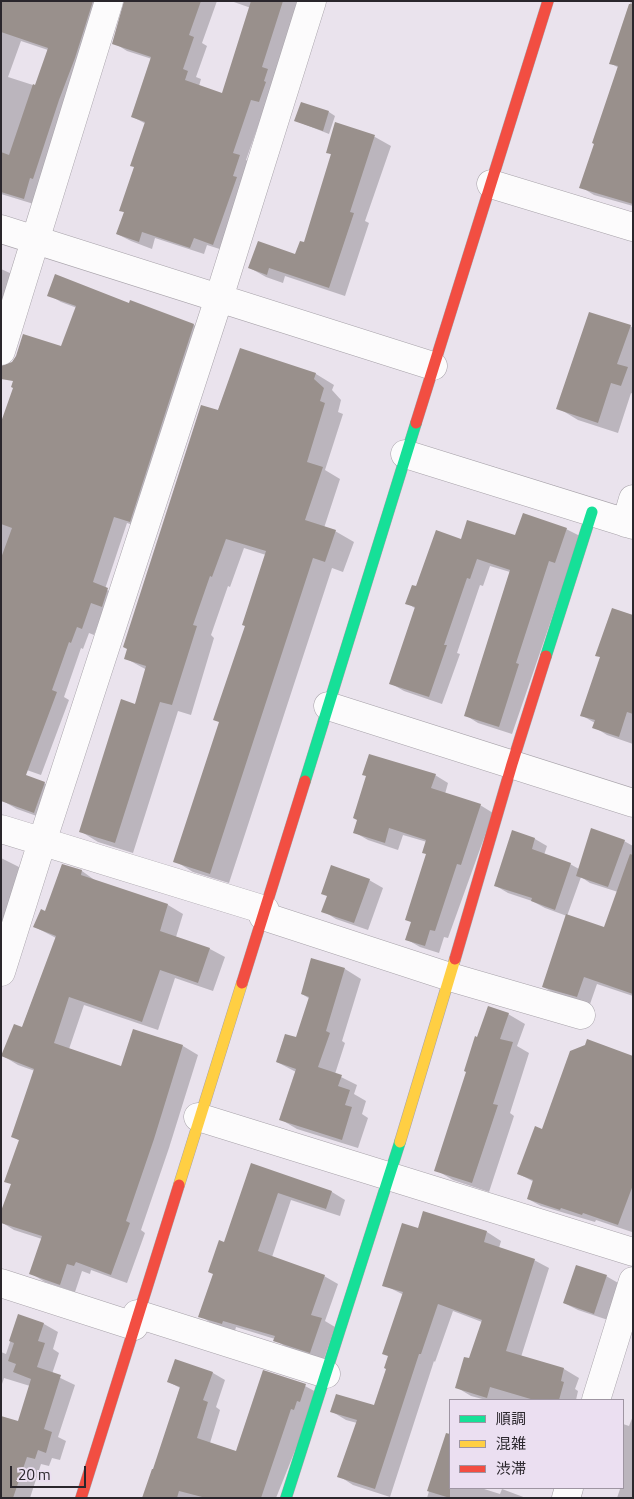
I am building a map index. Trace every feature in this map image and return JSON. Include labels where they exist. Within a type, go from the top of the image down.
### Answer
[{"type":"street","points":[[1,351],[109,1]]},
{"type":"street","points":[[1,972],[219,298],[312,1]]},
{"type":"street","points":[[81,1498],[198,1117],[264,913],[405,454],[548,1]]},
{"type":"street","points":[[491,184],[633,227]]},
{"type":"street","points":[[1,229],[434,366]]},
{"type":"street","points":[[405,454],[592,512],[630,516]]},
{"type":"street","points":[[286,1498],[389,1176],[450,977],[512,764],[592,512]]},
{"type":"street","points":[[328,706],[633,803]]},
{"type":"street","points":[[1,829],[264,913],[450,977],[581,1015]]},
{"type":"street","points":[[198,1117],[633,1252]]},
{"type":"street","points":[[596,1399],[633,1281]]},
{"type":"street","points":[[1,1283],[326,1374]]},
{"type":"building","points":[[1,1],[93,1],[33,179],[30,178],[24,199],[1,192],[1,152],[9,155],[33,84],[35,85],[48,48],[1,32]]},
{"type":"building","points":[[124,1],[201,1],[189,35],[194,37],[183,69],[188,71],[185,80],[222,93],[251,1],[283,1],[262,67],[268,69],[264,81],[266,82],[259,102],[251,100],[233,153],[240,155],[233,176],[237,177],[213,245],[194,238],[190,248],[142,232],[139,242],[116,234],[124,212],[119,211],[134,167],[130,166],[145,122],[131,117],[151,57],[112,44]]},
{"type":"building","points":[[629,4],[633,4],[633,204],[579,188],[618,66],[609,64]]},
{"type":"building","points":[[301,102],[329,111],[323,131],[294,121]]},
{"type":"building","points":[[335,122],[375,135],[350,212],[354,213],[329,288],[269,268],[267,275],[248,268],[258,241],[295,254],[300,241],[304,242],[331,154],[326,153]]},
{"type":"building","points":[[55,274],[129,303],[130,300],[194,324],[130,522],[114,517],[93,582],[108,588],[102,607],[91,603],[82,629],[77,627],[71,643],[69,642],[52,690],[57,692],[26,775],[45,782],[34,813],[1,801],[1,558],[12,528],[1,524],[1,422],[13,388],[11,387],[13,381],[1,379],[1,366],[12,362],[16,356],[23,334],[61,346],[76,306],[47,296]]},
{"type":"building","points":[[589,312],[631,325],[617,364],[628,367],[621,386],[611,383],[598,423],[556,409]]},
{"type":"building","points":[[240,348],[316,373],[314,379],[324,388],[320,401],[325,403],[307,462],[323,467],[305,520],[336,530],[325,562],[313,558],[210,874],[173,862],[219,722],[213,720],[245,626],[242,625],[266,551],[226,539],[212,577],[210,576],[193,625],[197,626],[172,705],[160,702],[115,843],[79,832],[121,699],[135,704],[146,666],[124,659],[127,649],[123,647],[201,405],[218,410]]},
{"type":"building","points":[[523,513],[567,528],[555,563],[549,561],[516,663],[519,664],[499,727],[464,716],[510,570],[477,559],[470,579],[467,578],[444,645],[447,645],[429,697],[389,684],[415,607],[405,604],[412,585],[416,586],[436,530],[461,539],[467,520],[515,535]]},
{"type":"building","points":[[612,608],[633,615],[633,714],[627,712],[619,737],[592,728],[595,720],[580,716],[600,657],[595,656]]},
{"type":"building","points":[[369,754],[436,774],[431,788],[481,804],[461,865],[457,864],[435,931],[430,930],[425,946],[405,940],[411,922],[405,920],[426,854],[422,853],[426,840],[389,828],[385,843],[353,833],[357,820],[353,818],[366,776],[362,775]]},
{"type":"building","points":[[591,828],[625,840],[608,887],[576,876]]},
{"type":"building","points":[[512,830],[535,838],[532,849],[571,863],[555,910],[531,901],[532,898],[494,886]]},
{"type":"building","points":[[630,854],[633,855],[633,994],[584,977],[577,997],[542,987],[566,914],[604,927]]},
{"type":"building","points":[[62,864],[82,870],[81,875],[168,904],[160,931],[210,948],[198,983],[160,970],[142,1022],[69,997],[54,1043],[121,1066],[133,1029],[183,1045],[126,1221],[130,1223],[111,1275],[76,1262],[74,1266],[67,1264],[60,1285],[29,1274],[42,1236],[1,1223],[1,1211],[11,1184],[4,1182],[19,1140],[11,1137],[34,1069],[1,1056],[14,1024],[22,1027],[56,936],[33,927],[41,909],[45,911]]},
{"type":"building","points":[[331,865],[370,879],[354,923],[321,912],[327,896],[321,894]]},
{"type":"building","points":[[311,958],[345,968],[326,1031],[330,1033],[318,1067],[342,1075],[338,1086],[350,1090],[345,1105],[352,1107],[342,1140],[279,1120],[296,1069],[276,1062],[285,1034],[296,1037],[309,997],[301,994]]},
{"type":"building","points":[[488,1006],[509,1013],[500,1039],[513,1042],[493,1104],[498,1105],[472,1183],[434,1171],[466,1072],[464,1071],[475,1036],[477,1037]]},
{"type":"building","points":[[587,1039],[633,1056],[633,1185],[618,1225],[583,1213],[582,1215],[561,1208],[560,1210],[527,1199],[533,1180],[517,1174],[535,1126],[542,1129],[570,1051],[585,1045]]},
{"type":"building","points":[[251,1163],[332,1191],[326,1209],[278,1193],[258,1251],[325,1275],[311,1315],[322,1318],[310,1353],[273,1341],[275,1336],[223,1321],[222,1324],[198,1317],[213,1274],[208,1272],[219,1240],[224,1242]]},
{"type":"building","points":[[423,1211],[487,1231],[484,1242],[535,1259],[506,1351],[564,1368],[561,1381],[564,1382],[559,1399],[531,1399],[490,1387],[487,1398],[455,1388],[464,1357],[469,1358],[482,1320],[438,1304],[421,1354],[419,1354],[375,1489],[337,1477],[357,1420],[330,1412],[336,1394],[374,1405],[386,1369],[384,1368],[388,1356],[382,1354],[403,1292],[382,1286],[402,1223],[418,1228]]},
{"type":"building","points":[[576,1265],[607,1275],[594,1314],[563,1303]]},
{"type":"building","points":[[18,1314],[44,1323],[38,1341],[45,1343],[37,1367],[61,1375],[44,1429],[52,1432],[46,1453],[38,1450],[35,1459],[27,1457],[13,1498],[1,1498],[1,1416],[18,1421],[31,1379],[13,1372],[16,1364],[8,1361],[14,1343],[9,1341]]},
{"type":"building","points":[[175,1359],[213,1372],[203,1400],[208,1402],[197,1438],[236,1451],[263,1370],[306,1384],[300,1402],[297,1401],[294,1410],[291,1409],[261,1498],[206,1498],[179,1491],[177,1498],[142,1498],[180,1387],[167,1382]]},
{"type":"building","points":[[446,1433],[449,1434],[450,1498],[427,1491]]},
{"type":"traffic: fast","points":[[305,781],[416,423]]},
{"type":"traffic: fast","points":[[546,656],[592,512]]},
{"type":"traffic: fast","points":[[286,1498],[400,1142]]},
{"type":"traffic: slow","points":[[400,1142],[455,959]]},
{"type":"traffic: slow","points":[[179,1185],[242,983]]},
{"type":"traffic: jam","points":[[416,423],[548,1]]},
{"type":"traffic: jam","points":[[455,959],[546,656]]},
{"type":"traffic: jam","points":[[242,983],[305,781]]},
{"type":"traffic: jam","points":[[81,1498],[179,1185]]}]
